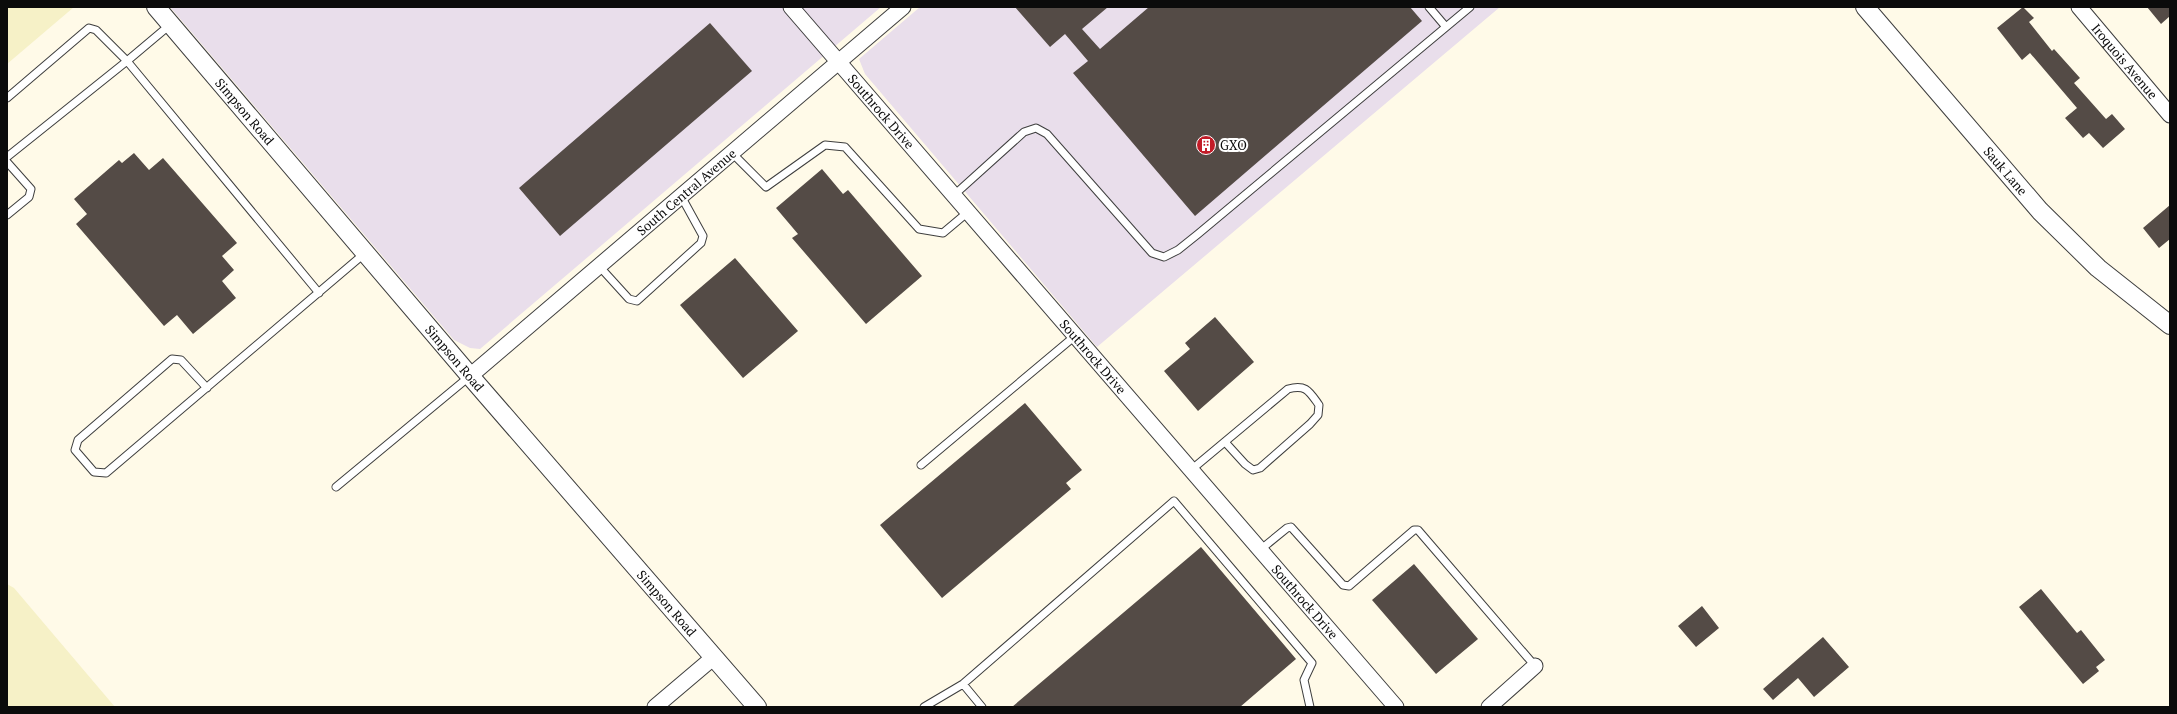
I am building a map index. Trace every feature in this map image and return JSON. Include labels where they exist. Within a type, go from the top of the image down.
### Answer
[{"type":"street","name":"Simpson Road","points":[[156,7],[470,376],[757,707]]},
{"type":"street","name":"Southrock Drive","points":[[791,7],[1396,707]]},
{"type":"street","name":"South Central Avenue","points":[[470,376],[903,7]]},
{"type":"street","name":"Sauk Lane","points":[[1865,7],[2040,211],[2098,268],[2167,318]]},
{"type":"street","name":"Iroquois Avenue","points":[[2079,7],[2170,115]]},
{"type":"street","points":[[655,707],[714,656]]},
{"type":"street","points":[[1488,707],[1535,666]]},
{"type":"lane","points":[[1429,7],[1446,27]]},
{"type":"lane","points":[[954,196],[1024,132],[1036,128],[1047,134],[1152,253],[1164,257],[1178,250],[1193,238],[1470,7]]},
{"type":"lane","points":[[7,158],[127,62],[170,24]]},
{"type":"lane","points":[[7,98],[89,28],[96,30],[127,62],[319,293]]},
{"type":"lane","points":[[732,153],[766,187],[825,146],[845,147],[919,229],[943,233],[968,212]]},
{"type":"lane","points":[[7,162],[31,189],[29,197],[7,215]]},
{"type":"lane","points":[[599,266],[629,299],[636,301],[701,243],[703,236],[681,196]]},
{"type":"lane","points":[[207,388],[181,360],[172,359],[78,440],[75,450],[94,472],[106,474],[366,253]]},
{"type":"lane","points":[[921,465],[1075,336]]},
{"type":"lane","points":[[336,487],[470,376]]},
{"type":"lane","points":[[1191,470],[1288,389],[1298,387],[1308,390],[1319,405],[1318,415],[1310,424],[1260,468],[1253,470],[1245,464],[1225,442]]},
{"type":"lane","points":[[924,707],[963,684],[1174,501],[1312,663],[1304,680],[1310,707]]},
{"type":"lane","points":[[1260,550],[1287,528],[1291,527],[1343,585],[1349,586],[1414,530],[1418,530],[1535,666]]},
{"type":"lane","points":[[963,684],[982,707]]},
{"type":"shaded area","points":[[7,7],[74,7],[7,64]]},
{"type":"shaded area","points":[[170,7],[881,7],[480,349],[470,348],[454,340]]},
{"type":"shaded area","points":[[920,7],[1500,7],[1097,347],[865,74],[859,59]]},
{"type":"shaded area","points":[[7,584],[14,588],[115,707],[7,707]]},
{"type":"building","name":"GXO","points":[[1015,7],[1108,7],[1082,29],[1100,49],[1149,7],[1410,7],[1422,21],[1195,216],[1073,73],[1088,61],[1065,34],[1050,47]]},
{"type":"building","points":[[2023,7],[2034,18],[2029,22],[2052,51],[2054,49],[2080,78],[2074,83],[2106,119],[2112,114],[2125,129],[2103,148],[2089,133],[2083,138],[2065,118],[2077,108],[2030,53],[2022,60],[1997,28]]},
{"type":"building","points":[[2147,7],[2170,7],[2170,16],[2161,24]]},
{"type":"building","points":[[710,23],[752,71],[560,236],[519,188]]},
{"type":"building","points":[[134,153],[149,170],[163,158],[237,243],[222,256],[234,270],[222,281],[236,298],[193,334],[177,315],[164,326],[76,224],[87,214],[74,199],[119,160],[122,163]]},
{"type":"building","points":[[822,169],[843,194],[848,190],[922,276],[866,324],[792,238],[798,234],[776,208]]},
{"type":"building","points":[[2170,205],[2170,239],[2159,248],[2143,228]]},
{"type":"building","points":[[735,258],[798,331],[743,378],[680,305]]},
{"type":"building","points":[[1215,317],[1254,362],[1198,411],[1164,371],[1190,349],[1185,343]]},
{"type":"building","points":[[1025,403],[1082,470],[1066,483],[1071,489],[942,598],[880,525]]},
{"type":"building","points":[[1201,547],[1296,659],[1240,707],[1012,707]]},
{"type":"building","points":[[1414,564],[1478,639],[1436,674],[1372,600]]},
{"type":"building","points":[[2041,589],[2077,633],[2081,630],[2105,660],[2096,667],[2099,671],[2083,684],[2019,607]]},
{"type":"building","points":[[1702,606],[1719,628],[1696,647],[1678,626]]},
{"type":"building","points":[[1823,637],[1849,667],[1814,697],[1798,678],[1773,700],[1763,689]]},
{"type":"place","name":"GXO","points":[[1206,145]]}]
